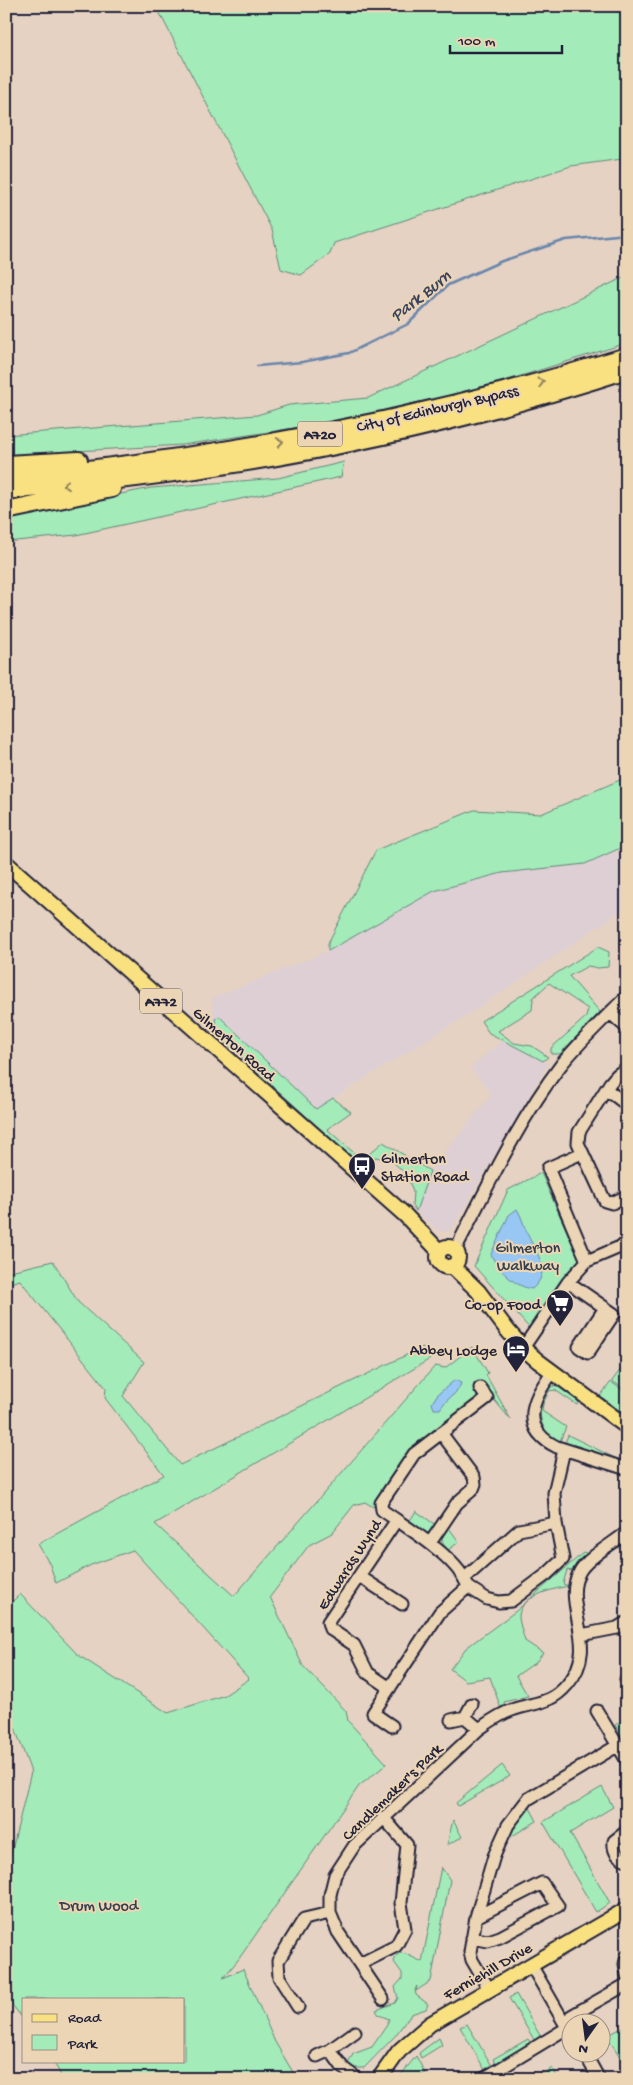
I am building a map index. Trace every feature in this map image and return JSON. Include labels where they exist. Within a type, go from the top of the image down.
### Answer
[{"type":"highway","name":"City of Edinburgh Bypass","points":[[6,478],[108,467],[245,448],[325,433],[461,404],[536,384],[627,356]]},
{"type":"highway","name":"City of Edinburgh Bypass","points":[[6,491],[138,477],[258,460],[388,434],[495,408],[627,370]]},
{"type":"highway","points":[[6,464],[245,448]]},
{"type":"highway","points":[[6,511],[258,460]]},
{"type":"main road","name":"Gilmerton Road","points":[[6,863],[404,1215],[439,1251]]},
{"type":"main road","points":[[439,1251],[447,1246],[455,1250],[458,1259],[452,1266]]},
{"type":"main road","name":"A772","points":[[439,1251],[440,1263],[452,1266],[478,1291],[523,1348],[627,1427]]},
{"type":"main road","name":"Ferniehill Drive","points":[[379,2079],[399,2051],[419,2032],[627,1909]]},
{"type":"street","points":[[455,1250],[530,1111],[561,1066],[627,996]]},
{"type":"street","points":[[610,1013],[627,1028]]},
{"type":"street","points":[[627,1068],[617,1074],[606,1090],[579,1132],[578,1143],[605,1201],[612,1203],[627,1196]]},
{"type":"street","points":[[606,1090],[627,1105]]},
{"type":"street","points":[[582,1153],[548,1168],[587,1261]]},
{"type":"street","points":[[523,1348],[568,1282],[587,1261],[627,1244]]},
{"type":"street","points":[[568,1282],[605,1308]]},
{"type":"street","points":[[553,1372],[537,1394],[532,1414],[537,1431],[548,1443],[564,1450],[627,1469]]},
{"type":"street","points":[[480,1388],[487,1398],[414,1454],[381,1503],[381,1506],[382,1510],[430,1543],[466,1582],[487,1599],[499,1602],[511,1601],[547,1574],[563,1559],[556,1523],[554,1493],[564,1450]]},
{"type":"street","points":[[430,1543],[457,1502],[473,1489],[475,1484],[474,1477],[441,1433]]},
{"type":"street","name":"Edwards Wynd","points":[[390,1688],[368,1673],[354,1645],[330,1629],[328,1622],[396,1520]]},
{"type":"street","points":[[392,1726],[373,1713],[440,1612],[466,1582],[519,1530],[556,1523]]},
{"type":"street","name":"Candlemaker's Park","points":[[383,1999],[338,1932],[330,1913],[330,1895],[335,1876],[354,1846],[479,1729],[511,1710],[542,1703],[561,1691],[573,1677],[579,1666],[582,1652],[574,1588],[580,1571],[627,1532]]},
{"type":"street","points":[[359,1576],[402,1604]]},
{"type":"street","points":[[581,1635],[617,1628],[627,1622]]},
{"type":"street","points":[[452,1720],[465,1717],[472,1704]]},
{"type":"street","points":[[597,1711],[627,1761]]},
{"type":"street","points":[[465,1717],[479,1729]]},
{"type":"street","points":[[489,1990],[472,1960],[470,1952],[476,1917],[494,1856],[508,1825],[528,1799],[618,1746]]},
{"type":"street","points":[[360,1964],[396,1946],[405,1928],[401,1903],[407,1845],[383,1817]]},
{"type":"street","points":[[627,1831],[614,1841],[614,1847],[618,1856],[627,1860]]},
{"type":"street","points":[[472,1938],[488,1941],[500,1937],[558,1906],[542,1882],[476,1917]]},
{"type":"street","points":[[298,2007],[280,1977],[278,1961],[304,1919],[330,1913]]},
{"type":"street","points":[[627,1956],[625,1964],[627,1975]]},
{"type":"street","points":[[531,1966],[560,2016]]},
{"type":"street","points":[[579,2012],[627,1984]]},
{"type":"street","points":[[317,2056],[330,2050],[355,2032]]},
{"type":"street","points":[[483,2079],[560,2036]]},
{"type":"street","points":[[330,2050],[343,2068],[358,2079]]},
{"type":"street","points":[[590,2062],[599,2079]]},
{"type":"shaded area","points":[[627,845],[627,907],[483,1005],[316,1109],[214,1019],[212,998],[328,951],[434,891],[502,873],[585,864]]},
{"type":"shaded area","points":[[502,1040],[548,1064],[451,1230],[440,1232],[416,1211],[430,1171],[492,1094],[471,1068]]},
{"type":"green space","points":[[156,6],[627,6],[627,162],[622,159],[571,166],[334,243],[330,254],[301,275],[281,269],[272,230]]},
{"type":"green space","points":[[627,276],[627,343],[498,383],[367,415],[182,445],[6,455],[6,435],[257,415],[289,405],[368,398]]},
{"type":"green space","points":[[344,462],[341,477],[76,535],[6,542],[6,517],[151,488],[278,478]]},
{"type":"green space","points":[[627,777],[627,845],[585,864],[502,873],[434,891],[328,951],[328,943],[376,850],[474,810],[541,814]]},
{"type":"green space","points":[[598,947],[609,952],[608,967],[588,966],[569,976],[600,1012],[560,1054],[551,1054],[551,1048],[586,1017],[588,1009],[549,983],[533,998],[532,1010],[498,1031],[514,1043],[532,1046],[548,1057],[543,1061],[489,1033],[481,1021]]},
{"type":"green space","points":[[219,1016],[316,1109],[333,1098],[351,1112],[327,1129],[362,1160],[383,1142],[430,1171],[416,1211],[412,1205],[413,1192],[407,1175],[392,1161],[376,1157],[361,1166],[220,1038],[215,1019]]},
{"type":"green space","name":"Gilmerton Walkway","points":[[541,1173],[580,1261],[532,1331],[474,1266],[508,1190]]},
{"type":"green space","name":"Drum Wood","points":[[53,1261],[78,1302],[144,1362],[123,1396],[180,1465],[423,1347],[430,1359],[155,1524],[234,1596],[435,1366],[445,1368],[472,1347],[488,1373],[486,1375],[511,1420],[480,1383],[473,1387],[477,1394],[475,1403],[427,1439],[423,1438],[418,1442],[393,1479],[389,1479],[381,1490],[382,1494],[373,1507],[365,1502],[354,1505],[332,1533],[309,1545],[270,1597],[303,1666],[346,1711],[348,1721],[387,1764],[359,1786],[238,1960],[223,1978],[243,1969],[275,2042],[297,2079],[63,2079],[54,2062],[185,2062],[185,1998],[22,1998],[22,2017],[6,1997],[6,1875],[31,1772],[15,1728],[6,1726],[6,1608],[20,1594],[78,1655],[168,1713],[225,1695],[249,1679],[133,1550],[91,1565],[56,1583],[50,1565],[38,1544],[164,1475],[105,1398],[106,1388],[20,1280],[6,1284],[6,1272]]},
{"type":"green space","points":[[627,1361],[627,1391],[612,1381]]},
{"type":"green space","points":[[611,1382],[627,1393],[627,1416],[600,1396]]},
{"type":"green space","points":[[557,1385],[580,1400],[577,1405],[555,1390],[549,1391],[542,1411],[566,1427],[560,1441],[552,1437],[543,1426],[540,1410],[543,1395],[547,1388]]},
{"type":"green space","points":[[568,1435],[617,1459],[565,1443]]},
{"type":"green space","points":[[416,1511],[437,1526],[433,1532],[426,1533],[409,1522]]},
{"type":"green space","points":[[447,1525],[459,1542],[448,1550],[442,1541],[443,1532]]},
{"type":"green space","points":[[584,1552],[587,1554],[578,1561],[573,1571],[567,1570],[563,1584],[569,1586],[554,1589],[526,1603]]},
{"type":"green space","points":[[524,1604],[520,1610],[519,1618],[525,1641],[543,1653],[536,1662],[516,1676],[528,1696],[504,1702],[505,1708],[501,1709],[490,1677],[466,1681],[450,1669],[466,1648]]},
{"type":"green space","points":[[627,1718],[627,1745],[615,1725]]},
{"type":"green space","points":[[502,1765],[510,1776],[458,1806],[456,1803]]},
{"type":"green space","points":[[602,1787],[613,1807],[570,1833],[610,1903],[596,1912],[543,1822]]},
{"type":"green space","points":[[529,1806],[537,1821],[507,1839]]},
{"type":"green space","points":[[453,1820],[462,1837],[447,1845]]},
{"type":"green space","points":[[441,1867],[450,1880],[431,1981],[416,1991],[417,1986],[415,1990],[416,1995],[428,2004],[426,2009],[411,2014],[395,2036],[364,2068],[353,2068],[348,2064],[353,2054],[372,2047],[387,2025],[389,2019],[379,2015],[376,2010],[395,2003],[398,1998],[395,1987],[402,1979],[402,1973],[394,1962],[396,1956],[400,1953],[406,1954],[422,1962]]},
{"type":"green space","points":[[516,1994],[542,2039],[536,2043],[509,1998]]},
{"type":"green space","points":[[467,2024],[492,2066],[485,2070],[460,2027]]},
{"type":"green space","points":[[627,2025],[627,2068],[610,2041],[610,2034]]},
{"type":"green space","points":[[439,2038],[442,2045],[421,2058],[419,2053]]},
{"type":"green space","points":[[528,2039],[533,2046],[498,2067],[493,2059]]},
{"type":"green space","points":[[416,2056],[425,2073],[414,2079],[398,2079]]},
{"type":"green space","points":[[552,2068],[559,2079],[535,2079]]},
{"type":"water","points":[[517,1209],[541,1262],[541,1276],[532,1289],[520,1285],[502,1272],[491,1254],[509,1215]]},
{"type":"water","points":[[455,1380],[461,1383],[460,1387],[440,1409],[434,1409],[432,1403],[437,1395]]},
{"type":"waterway","name":"Park Burn","points":[[257,366],[302,362],[349,353],[408,324],[448,285],[502,261],[566,240],[627,234]]},
{"type":"place","name":"Gilmerton Station Road","points":[[362,1190]]},
{"type":"place","name":"Co-op Food","points":[[560,1327]]},
{"type":"place","name":"Abbey Lodge","points":[[516,1373]]}]
